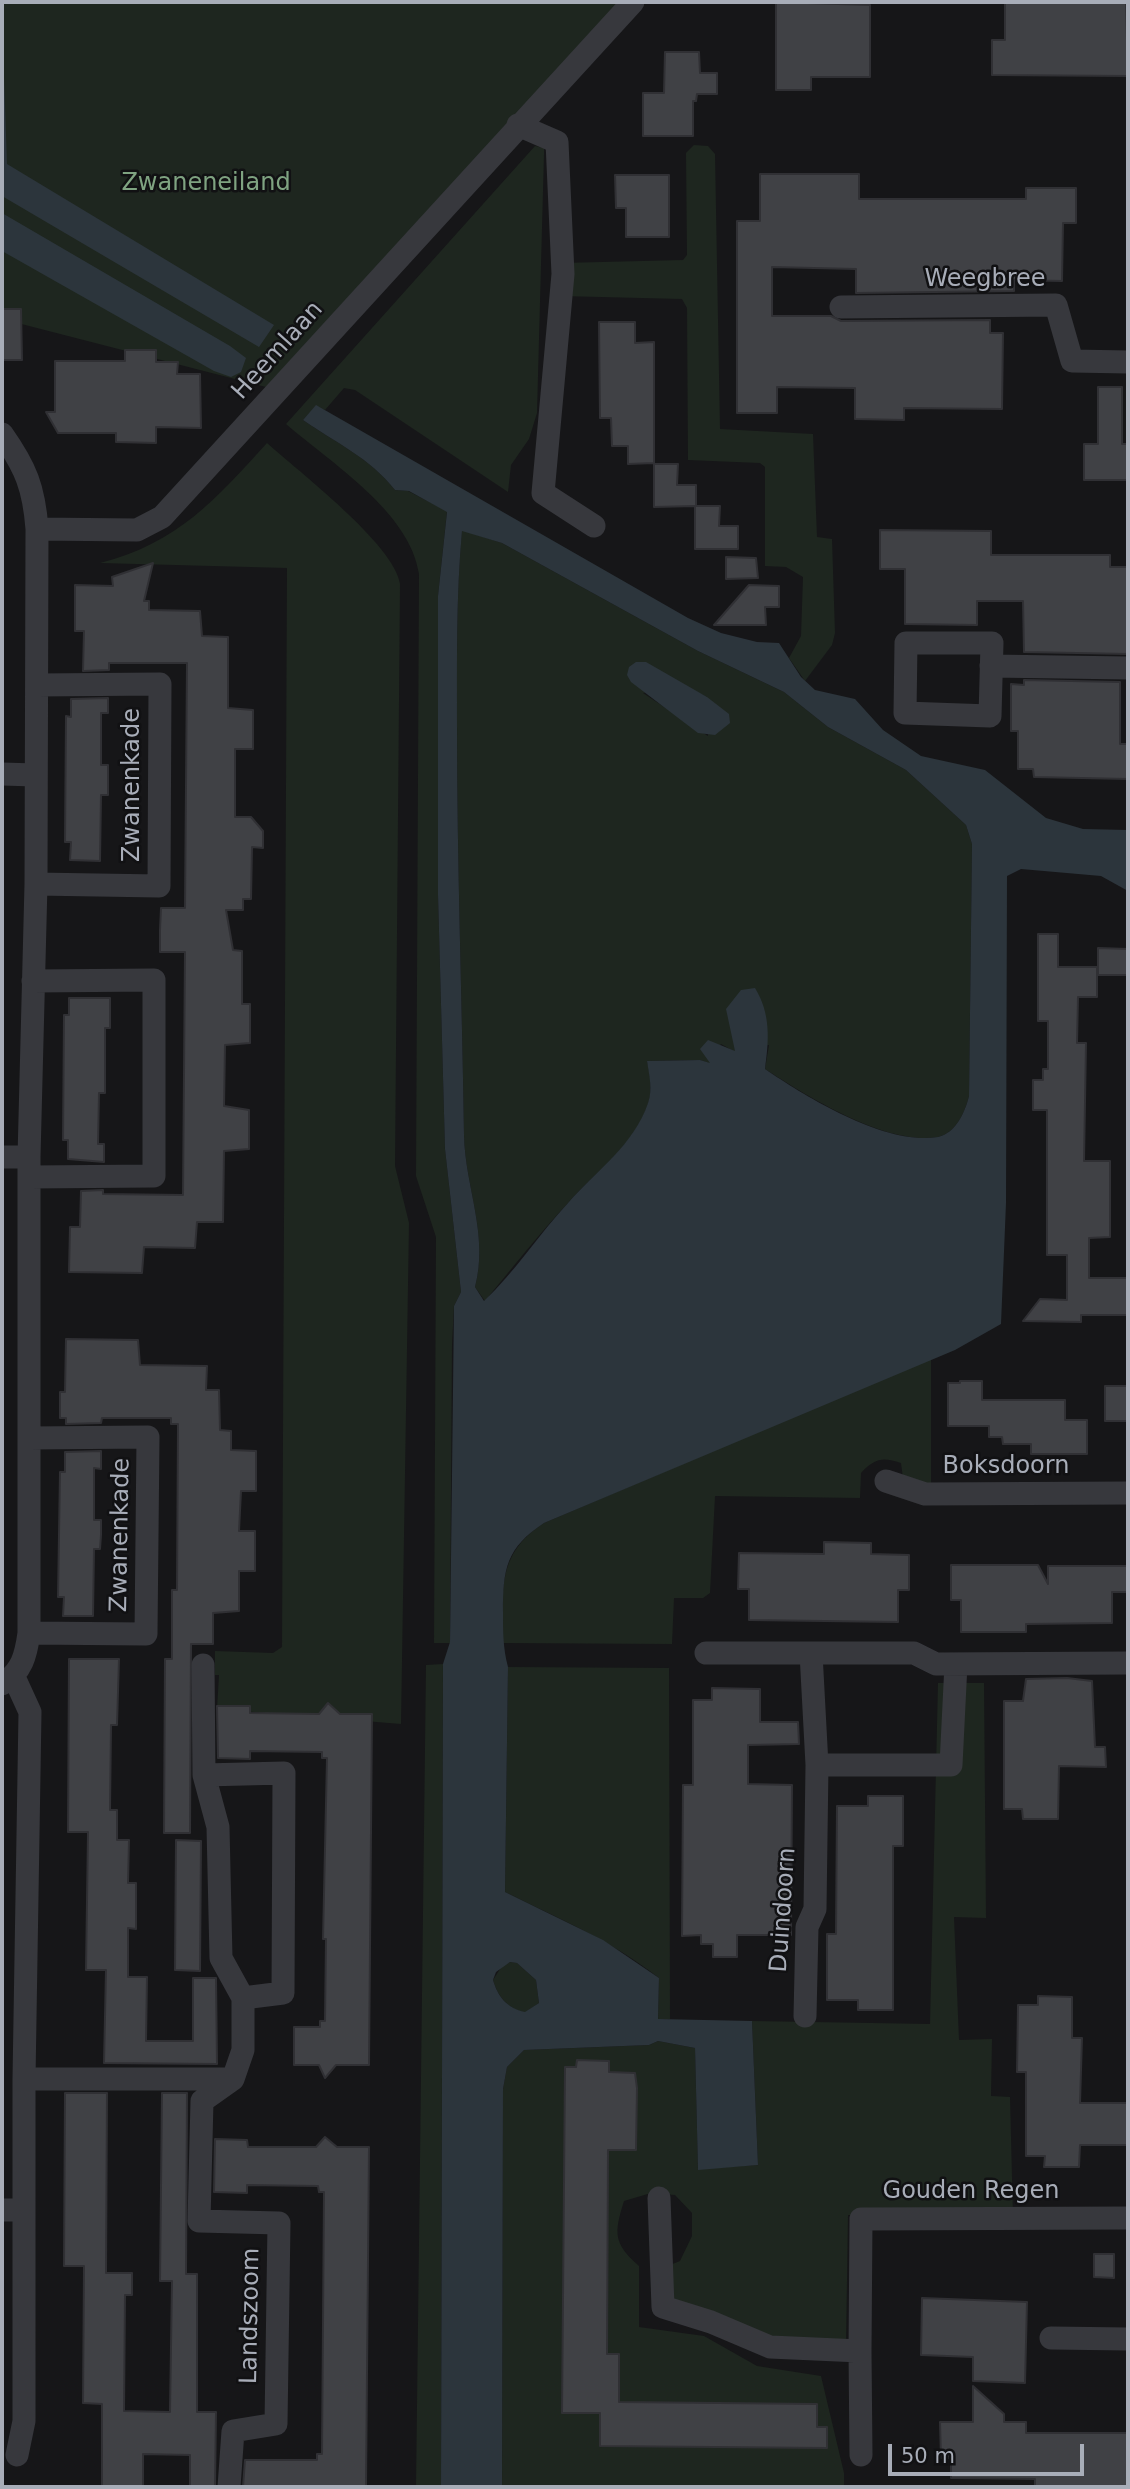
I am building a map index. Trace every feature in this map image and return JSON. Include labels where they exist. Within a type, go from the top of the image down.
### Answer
[{"type":"street","name":"Heemlaan","points":[[37,529],[136,530],[162,517],[633,2]]},
{"type":"street","points":[[518,125],[557,142],[563,274],[543,493],[594,526]]},
{"type":"street","name":"Weegbree","points":[[841,307],[1056,305],[1072,361],[1128,362]]},
{"type":"street","points":[[2,434],[21,460],[34,492],[37,529],[36,884],[30,1167],[29,1633],[27,1650],[8,1680],[30,1712],[24,2079],[13,2210],[24,2421],[18,2455]]},
{"type":"street","points":[[906,643],[992,643],[991,666],[990,716],[905,713],[906,643]]},
{"type":"street","points":[[991,666],[1128,668]]},
{"type":"street","name":"Zwanenkade","points":[[36,884],[159,886],[160,751],[160,684],[37,685]]},
{"type":"street","points":[[2,774],[35,775]]},
{"type":"street","points":[[2,1157],[30,1167],[153,1176],[154,980],[33,981]]},
{"type":"street","name":"Zwanenkade","points":[[29,1438],[148,1437],[146,1634],[29,1633]]},
{"type":"street","name":"Boksdoorn","points":[[886,1480],[925,1494],[1128,1493]]},
{"type":"street","points":[[706,1653],[914,1654],[936,1664],[1128,1663]]},
{"type":"street","name":"Duindoorn","points":[[805,2017],[807,1927],[815,1909],[817,1765],[811,1653]]},
{"type":"street","points":[[817,1765],[951,1765],[956,1664]]},
{"type":"street","points":[[24,2079],[233,2079],[243,2050],[243,1998],[221,1958],[218,1827],[205,1774],[203,1665]]},
{"type":"street","points":[[205,1774],[284,1773],[283,1993],[243,1998]]},
{"type":"street","name":"Landszoom","points":[[229,2487],[233,2431],[276,2424],[279,2223],[198,2221],[202,2101],[233,2079]]},
{"type":"street","points":[[659,2197],[663,2307],[711,2322],[770,2347],[860,2351]]},
{"type":"street","name":"Gouden Regen","points":[[860,2455],[861,2219],[1128,2218]]},
{"type":"street","points":[[1051,2337],[1128,2339]]},
{"type":"green space","name":"Zwaneneiland","points":[[2,2],[619,2],[266,387],[2,319]]},
{"type":"green space","points":[[694,145],[708,146],[715,154],[720,429],[813,434],[817,537],[832,539],[835,633],[832,645],[805,681],[789,658],[801,636],[803,577],[786,567],[765,566],[765,467],[760,463],[688,460],[687,308],[682,299],[560,296],[561,263],[683,260],[687,255],[686,153]]},
{"type":"green space","points":[[535,146],[544,148],[537,413],[529,439],[511,465],[508,492],[355,390],[344,388],[325,410],[316,406],[303,420],[364,460],[395,490],[408,491],[447,511],[438,596],[438,895],[445,1149],[461,1292],[454,1306],[452,1345],[450,1643],[434,1643],[436,1237],[416,1176],[419,574],[413,551],[385,510],[366,490],[286,424]]},
{"type":"green space","points":[[267,443],[364,530],[394,568],[400,584],[395,1166],[409,1223],[401,1724],[217,1709],[219,1675],[215,1675],[215,1651],[273,1653],[282,1647],[287,568],[100,563],[152,544],[193,517],[230,483]]},
{"type":"green space","points":[[462,530],[502,543],[698,651],[784,692],[828,727],[906,770],[966,825],[972,844],[969,1096],[962,1115],[950,1131],[938,1137],[917,1138],[895,1134],[871,1127],[824,1105],[765,1069],[769,1045],[735,1052],[721,1044],[711,1064],[700,1060],[647,1061],[650,1098],[634,1133],[547,1227],[485,1301],[475,1287],[479,1268],[478,1230],[464,1135],[457,777]],"holes":[[[683,686],[707,697],[708,736],[643,693]]]},
{"type":"green space","points":[[931,1358],[931,1484],[904,1486],[901,1463],[884,1460],[871,1464],[861,1473],[860,1498],[715,1496],[710,1593],[703,1598],[674,1598],[672,1644],[502,1643],[503,1591],[510,1561],[528,1535],[544,1523]]},
{"type":"green space","points":[[443,1664],[441,2487],[416,2487],[426,1665]]},
{"type":"green space","points":[[508,1667],[669,1668],[670,2019],[658,2019],[659,1978],[604,1941],[505,1892]]},
{"type":"green space","points":[[938,1683],[984,1683],[986,1918],[954,1917],[959,2040],[992,2039],[991,2096],[1010,2097],[1013,2217],[848,2215],[846,2345],[767,2344],[664,2311],[655,2271],[680,2261],[692,2236],[692,2213],[675,2195],[651,2193],[624,2201],[617,2230],[624,2251],[639,2266],[639,2327],[704,2336],[757,2366],[821,2376],[844,2473],[844,2487],[502,2487],[503,2089],[507,2067],[524,2050],[649,2045],[658,2041],[695,2048],[698,2169],[758,2165],[752,2021],[930,2024]]},
{"type":"green space","points":[[510,1962],[517,1963],[536,1980],[539,2003],[525,2013],[504,2001],[493,1980],[502,1966]]},
{"type":"shaded area","points":[[2,17],[7,164],[274,325],[259,347],[2,196]]},
{"type":"shaded area","points":[[2,213],[230,346],[246,358],[241,372],[231,377],[214,371],[2,251]]},
{"type":"shaded area","points":[[316,405],[688,618],[721,633],[757,642],[779,643],[801,677],[815,690],[855,699],[883,730],[921,756],[985,770],[1046,818],[1083,829],[1128,830],[1128,891],[1101,876],[1021,869],[1007,876],[1006,1203],[1001,1324],[955,1350],[544,1523],[522,1541],[509,1561],[504,1583],[503,1612],[504,1647],[508,1667],[505,1892],[603,1940],[659,1978],[658,2019],[752,2021],[758,2165],[698,2170],[695,2048],[658,2041],[649,2045],[524,2050],[507,2067],[503,2089],[502,2487],[441,2487],[443,1664],[450,1642],[454,1306],[461,1292],[445,1149],[438,895],[438,596],[447,512],[409,491],[395,490],[364,460],[303,420]],"holes":[[[462,531],[502,543],[698,651],[784,692],[828,727],[906,770],[966,825],[972,844],[969,1096],[962,1115],[950,1131],[938,1137],[917,1138],[871,1127],[802,1093],[765,1069],[768,1037],[764,1008],[755,988],[741,990],[726,1009],[735,1051],[708,1040],[700,1049],[710,1063],[700,1060],[647,1061],[649,1098],[634,1132],[557,1215],[484,1301],[475,1287],[479,1268],[478,1230],[464,1135],[457,727],[458,605]],[[510,1962],[517,1963],[536,1980],[539,2003],[525,2012],[504,2001],[493,1980],[496,1972]]]},
{"type":"shaded area","points":[[636,662],[646,662],[707,697],[729,714],[730,723],[715,735],[698,733],[631,682],[627,675],[629,667]]},
{"type":"building","points":[[776,2],[870,5],[870,77],[811,77],[811,90],[776,90]]},
{"type":"building","points":[[1005,2],[1126,2],[1128,76],[992,75],[992,40],[1005,40]]},
{"type":"building","points":[[665,52],[699,52],[700,73],[717,73],[717,94],[697,94],[696,101],[693,101],[693,136],[643,136],[643,93],[664,93]]},
{"type":"building","points":[[760,174],[859,174],[859,199],[1026,199],[1026,188],[1076,188],[1076,223],[1063,223],[1062,281],[1014,280],[1014,291],[856,293],[856,269],[772,267],[772,316],[831,316],[841,321],[990,320],[990,333],[1003,333],[1002,409],[904,408],[904,420],[855,419],[855,388],[777,387],[777,413],[737,413],[737,221],[760,221]]},
{"type":"building","points":[[615,175],[669,175],[669,237],[626,237],[626,208],[616,208]]},
{"type":"building","points":[[2,309],[21,309],[22,360],[2,360]]},
{"type":"building","points":[[599,322],[635,322],[635,343],[654,342],[654,463],[628,464],[628,446],[612,446],[611,418],[600,418]]},
{"type":"building","points":[[125,350],[156,350],[156,362],[178,362],[177,374],[200,374],[201,428],[156,427],[156,443],[116,442],[116,433],[58,433],[46,412],[55,412],[55,361],[125,361]]},
{"type":"building","points":[[1098,387],[1122,387],[1122,444],[1128,444],[1128,480],[1084,480],[1084,444],[1098,444]]},
{"type":"building","points":[[654,464],[678,464],[677,485],[696,485],[696,506],[720,506],[719,526],[738,526],[738,549],[695,549],[695,506],[654,507]]},
{"type":"building","points":[[880,530],[991,531],[991,555],[1110,555],[1110,567],[1128,567],[1128,654],[1024,652],[1023,601],[977,601],[977,625],[905,624],[905,569],[880,569]]},
{"type":"building","points":[[726,557],[756,558],[758,578],[726,579]]},
{"type":"building","points":[[153,563],[144,601],[149,601],[149,610],[200,611],[202,636],[228,637],[228,708],[253,710],[253,749],[235,749],[235,817],[251,817],[263,831],[263,848],[252,847],[251,899],[243,899],[243,910],[226,910],[233,950],[242,951],[242,1004],[250,1004],[250,1043],[225,1045],[224,1106],[249,1110],[249,1149],[224,1151],[223,1222],[197,1222],[195,1248],[144,1247],[142,1273],[69,1272],[70,1227],[80,1227],[81,1191],[103,1190],[103,1194],[183,1195],[185,952],[160,952],[160,930],[161,908],[185,908],[187,663],[109,663],[109,670],[83,671],[84,631],[75,631],[75,585],[113,586],[112,577]]},
{"type":"building","points":[[749,585],[779,586],[779,607],[765,607],[766,625],[714,625]]},
{"type":"building","points":[[1024,680],[1120,682],[1120,744],[1128,744],[1128,779],[1034,777],[1033,769],[1018,769],[1018,731],[1011,731],[1011,684],[1024,685]]},
{"type":"building","points":[[108,698],[108,713],[101,713],[101,765],[108,765],[108,795],[101,795],[100,861],[70,860],[71,842],[65,842],[66,716],[71,717],[71,699]]},
{"type":"building","points":[[1038,934],[1058,934],[1058,967],[1097,967],[1097,997],[1078,997],[1077,1043],[1086,1043],[1084,1161],[1110,1161],[1110,1237],[1089,1238],[1089,1278],[1128,1278],[1128,1315],[1081,1315],[1081,1322],[1023,1321],[1040,1299],[1067,1300],[1067,1255],[1047,1255],[1047,1110],[1033,1110],[1033,1080],[1043,1080],[1043,1069],[1048,1069],[1048,1021],[1038,1021]]},
{"type":"building","points":[[1098,948],[1128,949],[1128,975],[1098,975]]},
{"type":"building","points":[[69,998],[110,998],[110,1028],[105,1028],[105,1093],[99,1093],[98,1144],[104,1144],[104,1162],[68,1159],[68,1140],[63,1140],[64,1015],[69,1015]]},
{"type":"building","points":[[66,1339],[138,1340],[140,1365],[207,1366],[206,1390],[219,1390],[220,1430],[231,1431],[231,1450],[256,1451],[256,1491],[241,1491],[239,1531],[255,1531],[255,1571],[239,1571],[239,1611],[213,1613],[213,1644],[191,1644],[190,1833],[164,1833],[165,1659],[172,1659],[172,1590],[177,1590],[178,1424],[171,1424],[171,1418],[102,1418],[101,1423],[66,1424],[66,1418],[60,1418],[60,1392],[65,1392]]},
{"type":"building","points":[[982,1381],[982,1400],[1065,1400],[1065,1420],[1087,1420],[1087,1454],[1031,1454],[1031,1444],[1003,1444],[1002,1437],[989,1437],[989,1426],[948,1426],[948,1383]]},
{"type":"building","points":[[1105,1386],[1128,1386],[1128,1421],[1105,1421]]},
{"type":"building","points":[[101,1451],[101,1469],[94,1468],[94,1520],[101,1520],[101,1535],[100,1549],[94,1549],[93,1616],[63,1616],[64,1597],[58,1597],[60,1472],[65,1472],[65,1452]]},
{"type":"building","points":[[824,1542],[871,1543],[871,1554],[909,1555],[909,1590],[898,1590],[898,1622],[749,1620],[749,1589],[738,1589],[739,1553],[824,1554]]},
{"type":"building","points":[[951,1565],[1038,1565],[1048,1584],[1048,1566],[1128,1566],[1128,1592],[1112,1592],[1112,1623],[1026,1624],[1026,1632],[961,1632],[961,1600],[951,1600]]},
{"type":"building","points":[[69,1659],[119,1659],[117,1725],[111,1725],[110,1810],[117,1810],[117,1840],[129,1840],[128,1883],[136,1883],[136,1929],[128,1928],[128,1977],[147,1977],[146,2041],[193,2041],[193,1978],[216,1978],[217,2064],[104,2063],[106,1970],[86,1970],[88,1832],[68,1832]]},
{"type":"building","points":[[1067,1678],[1092,1681],[1095,1747],[1105,1747],[1106,1767],[1059,1766],[1058,1819],[1023,1819],[1022,1809],[1004,1809],[1004,1701],[1023,1701],[1026,1679]]},
{"type":"building","points":[[712,1688],[760,1689],[760,1722],[798,1722],[799,1744],[748,1745],[748,1784],[792,1785],[791,1935],[737,1935],[737,1957],[713,1957],[713,1944],[701,1944],[701,1935],[682,1936],[683,1785],[693,1785],[693,1700],[712,1700]]},
{"type":"building","points":[[328,1703],[340,1714],[372,1714],[369,2065],[336,2065],[325,2078],[319,2065],[294,2065],[294,2027],[320,2027],[320,2021],[325,2021],[326,1939],[323,1939],[327,1758],[322,1758],[322,1752],[250,1751],[250,1759],[218,1758],[217,1706],[250,1706],[250,1713],[319,1714]]},
{"type":"building","points":[[868,1796],[903,1796],[903,1846],[893,1846],[893,2010],[858,2010],[858,2000],[827,2000],[827,1934],[836,1934],[837,1806],[868,1806]]},
{"type":"building","points":[[176,1840],[201,1841],[200,1971],[175,1970]]},
{"type":"building","points":[[1038,1996],[1072,1997],[1072,2038],[1082,2038],[1080,2103],[1128,2103],[1128,2145],[1080,2145],[1079,2167],[1044,2167],[1045,2156],[1026,2156],[1026,2072],[1017,2072],[1018,2005],[1038,2005]]},
{"type":"building","points":[[577,2060],[609,2061],[609,2072],[635,2073],[637,2088],[636,2150],[608,2150],[607,2354],[619,2354],[619,2402],[817,2404],[817,2427],[827,2427],[827,2448],[600,2446],[600,2413],[562,2413],[565,2067],[576,2067]]},
{"type":"building","points":[[65,2093],[107,2093],[106,2273],[132,2273],[132,2295],[125,2295],[124,2411],[170,2412],[172,2281],[160,2281],[162,2093],[187,2093],[186,2274],[197,2274],[197,2412],[216,2412],[215,2487],[190,2487],[190,2455],[143,2454],[143,2487],[102,2487],[102,2404],[83,2403],[84,2266],[64,2266]]},
{"type":"building","points":[[325,2137],[337,2147],[369,2147],[366,2487],[243,2487],[245,2460],[317,2460],[317,2454],[322,2454],[324,2192],[319,2192],[318,2186],[247,2185],[247,2193],[214,2192],[215,2139],[247,2140],[248,2147],[316,2147]]},
{"type":"building","points":[[1094,2254],[1114,2254],[1114,2278],[1094,2277]]},
{"type":"building","points":[[922,2298],[1027,2302],[1025,2383],[973,2381],[973,2357],[921,2355]]},
{"type":"building","points":[[973,2386],[1004,2414],[1004,2422],[1026,2422],[1026,2433],[1128,2433],[1128,2487],[1035,2487],[1035,2479],[951,2478],[951,2458],[941,2458],[940,2422],[973,2422]]}]
